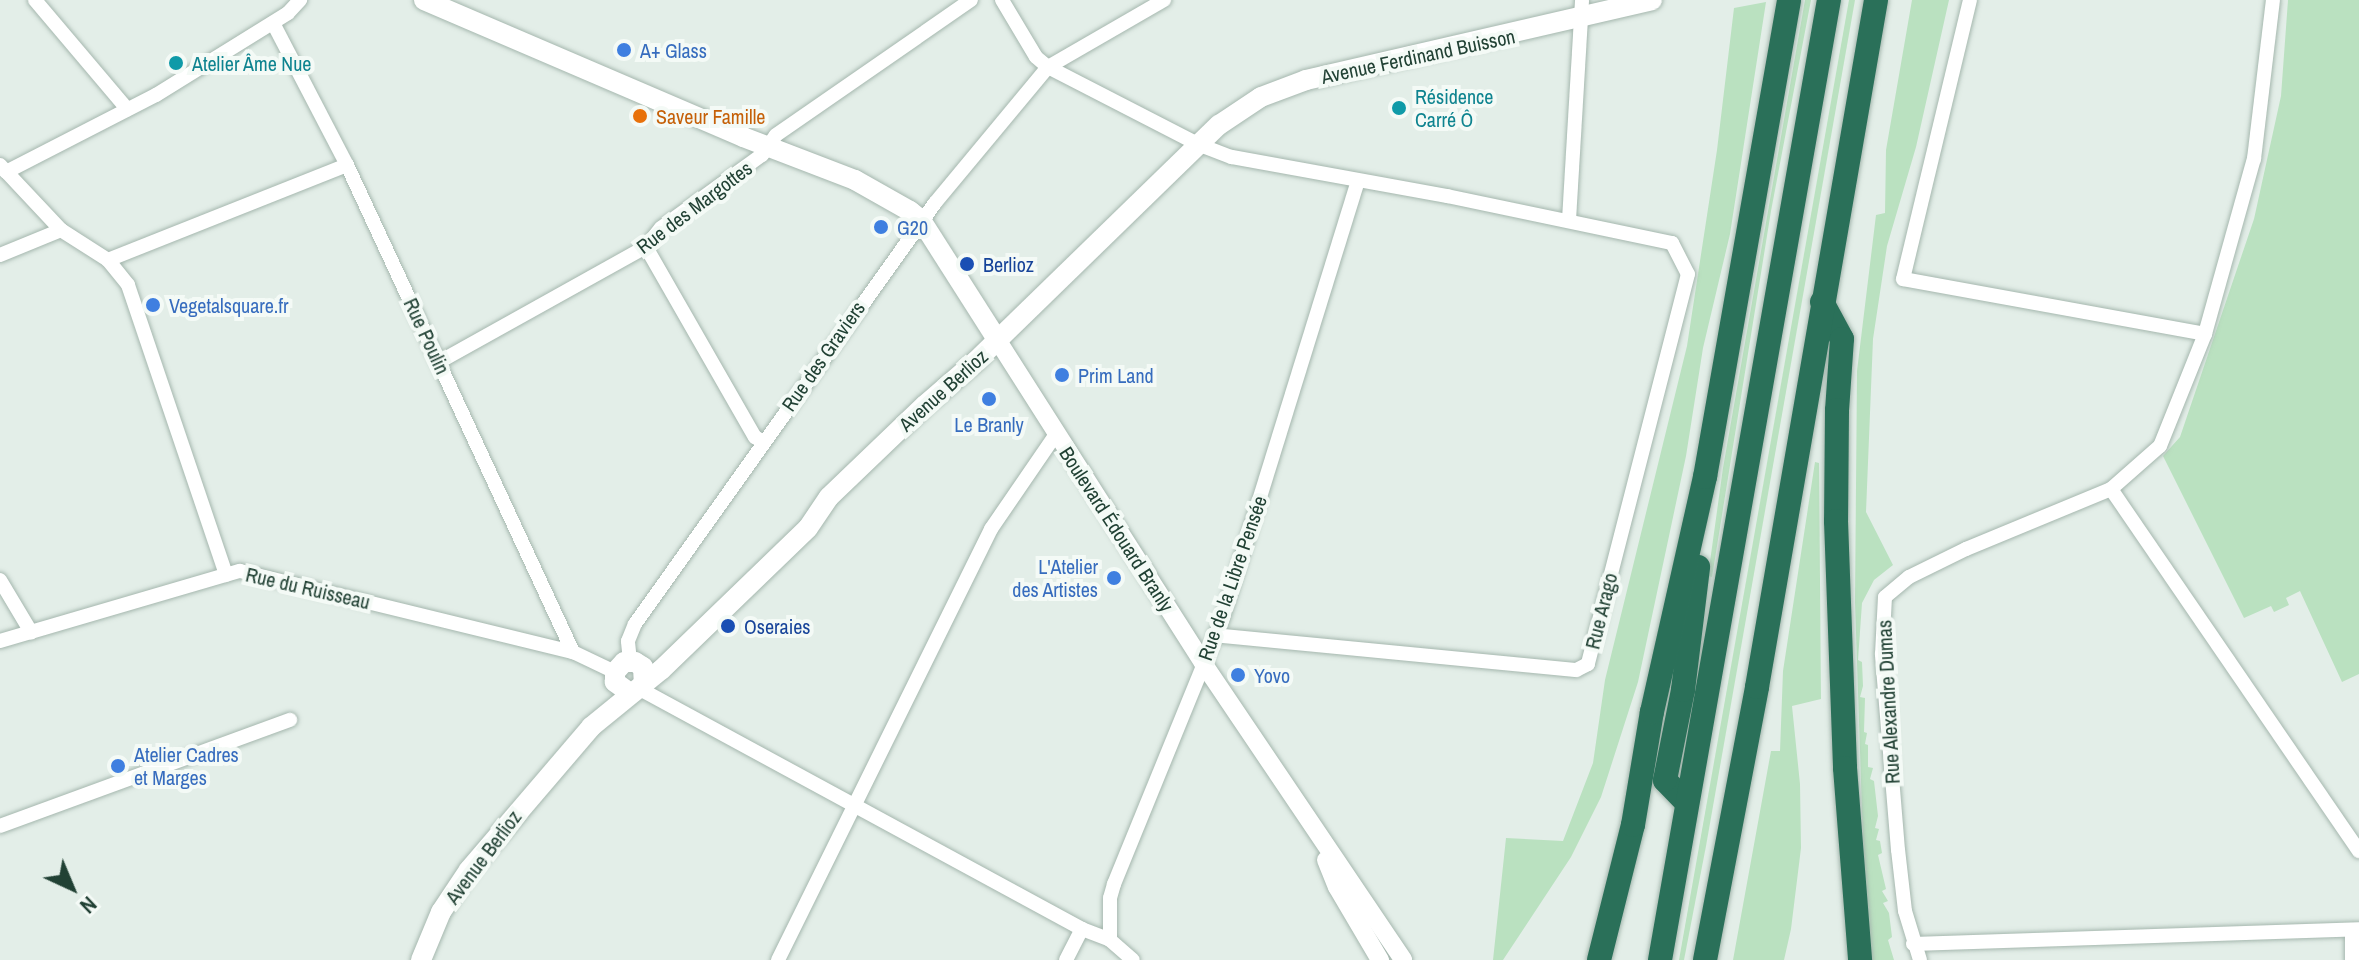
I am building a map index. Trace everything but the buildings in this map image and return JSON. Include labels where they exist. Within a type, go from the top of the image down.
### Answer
[{"type":"highway","points":[[1599,960],[1630,840],[1652,712],[1705,477],[1789,0]]},
{"type":"highway","points":[[1660,960],[1829,0]]},
{"type":"highway","points":[[1705,960],[1757,687],[1876,0]]},
{"type":"highway","points":[[1822,302],[1842,339],[1837,410],[1836,521],[1845,768],[1860,960]]},
{"type":"highway","points":[[1686,802],[1665,780],[1683,690],[1706,499],[1705,477]]},
{"type":"main road","points":[[424,0],[769,147],[855,180],[921,220]]},
{"type":"main road","name":"Avenue Ferdinand Buisson","points":[[1200,145],[1247,105],[1296,84],[1583,8],[1652,0]]},
{"type":"main road","name":"Avenue Berlioz","points":[[421,960],[441,912],[469,870],[631,678],[692,640],[808,528],[829,497],[998,341],[1200,145]]},
{"type":"main road","name":"Boulevard Édouard Branly","points":[[921,220],[998,341]]},
{"type":"street","points":[[35,0],[127,109]]},
{"type":"street","points":[[226,575],[128,285],[108,260],[61,230],[3,168],[127,109],[273,23],[300,0]]},
{"type":"street","name":"Rue des Margottes","points":[[439,362],[591,281],[646,247],[661,228],[769,147],[776,135],[971,0]]},
{"type":"street","points":[[1002,0],[1036,57],[1048,67],[1200,145],[1232,157],[1569,220],[1583,8]]},
{"type":"street","points":[[1048,67],[1164,0]]},
{"type":"street","points":[[1970,0],[1903,279],[2205,334]]},
{"type":"street","points":[[2273,0],[2254,159],[2205,334],[2160,446],[2111,489],[2359,851]]},
{"type":"street","name":"Rue Poulin","points":[[273,23],[347,165],[573,652]]},
{"type":"street","name":"Rue des Graviers","points":[[631,678],[628,641],[635,624],[921,220],[1048,67]]},
{"type":"street","points":[[108,260],[347,165]]},
{"type":"street","name":"Rue de la Libre Pensée","points":[[1110,940],[1110,898],[1114,884],[1215,635],[1358,181]]},
{"type":"street","name":"Rue Arago","points":[[1215,635],[1576,670],[1588,664],[1688,274],[1672,243],[1569,220]]},
{"type":"street","points":[[0,255],[61,230]]},
{"type":"street","points":[[646,247],[755,437],[763,442]]},
{"type":"street","name":"Boulevard Édouard Branly","points":[[998,341],[1203,663],[1316,835],[1367,901],[1403,960]]},
{"type":"street","points":[[778,960],[991,529],[1056,434]]},
{"type":"street","name":"Rue Alexandre Dumas","points":[[1920,960],[1913,944],[1903,897],[1882,654],[1885,597],[1909,577],[1952,556],[2111,489]]},
{"type":"street","name":"Rue du Ruisseau","points":[[0,641],[240,571],[573,652],[631,678],[1082,929],[1110,940]]},
{"type":"street","points":[[0,580],[31,632]]},
{"type":"street","points":[[0,826],[290,720]]},
{"type":"street","name":"Boulevard Édouard Branly","points":[[1316,835],[1337,887],[1380,960]]},
{"type":"street","points":[[1066,960],[1082,929]]},
{"type":"street","points":[[1913,944],[2355,930],[2352,960]]},
{"type":"street","points":[[1110,940],[1133,960]]},
{"type":"green space","points":[[1805,0],[1811,0],[1771,211],[1712,577],[1708,576],[1723,468]]},
{"type":"green space","points":[[1849,0],[1855,0],[1706,846],[1684,960],[1679,960]]},
{"type":"green space","points":[[1912,0],[1949,0],[1916,147],[1887,246],[1873,339],[1866,512],[1893,565],[1874,580],[1862,603],[1858,660],[1862,662],[1860,697],[1865,698],[1865,744],[1868,745],[1868,767],[1873,768],[1870,779],[1874,781],[1878,816],[1876,840],[1880,841],[1882,853],[1878,855],[1886,889],[1882,891],[1888,901],[1883,903],[1889,913],[1892,937],[1888,940],[1894,960],[1867,960],[1855,602],[1857,371],[1876,215],[1885,213],[1886,150]]},
{"type":"green space","points":[[2288,0],[2359,0],[2359,674],[2342,682],[2300,591],[2286,598],[2289,605],[2274,612],[2271,606],[2244,618],[2163,456],[2180,437],[2254,219],[2281,96]]},
{"type":"green space","points":[[1766,2],[1730,234],[1703,348],[1686,456],[1638,682],[1601,797],[1571,857],[1503,960],[1493,960],[1506,838],[1563,841],[1593,763],[1605,680],[1687,346],[1717,150],[1734,8]]},
{"type":"green space","points":[[1815,462],[1819,463],[1821,699],[1792,706],[1800,784],[1801,848],[1791,929],[1784,960],[1733,960],[1771,751],[1780,751],[1783,671]]},
{"type":"place","name":"A+ Glass","points":[[624,50]]},
{"type":"place","name":"Atelier Âme Nue","points":[[176,63]]},
{"type":"place","name":"Résidence Carré Ô","points":[[1399,108]]},
{"type":"place","name":"Saveur Famille","points":[[640,116]]},
{"type":"place","name":"G20","points":[[881,227]]},
{"type":"place","name":"Berlioz","points":[[967,264]]},
{"type":"place","name":"Vegetalsquare.fr","points":[[153,305]]},
{"type":"place","name":"Prim Land","points":[[1062,375]]},
{"type":"place","name":"Le Branly","points":[[989,399]]},
{"type":"place","name":"L'Atelier des Artistes","points":[[1114,578]]},
{"type":"place","name":"Oseraies","points":[[728,626]]},
{"type":"place","name":"Yovo","points":[[1238,675]]},
{"type":"place","name":"Atelier Cadres et Marges","points":[[118,766]]}]
